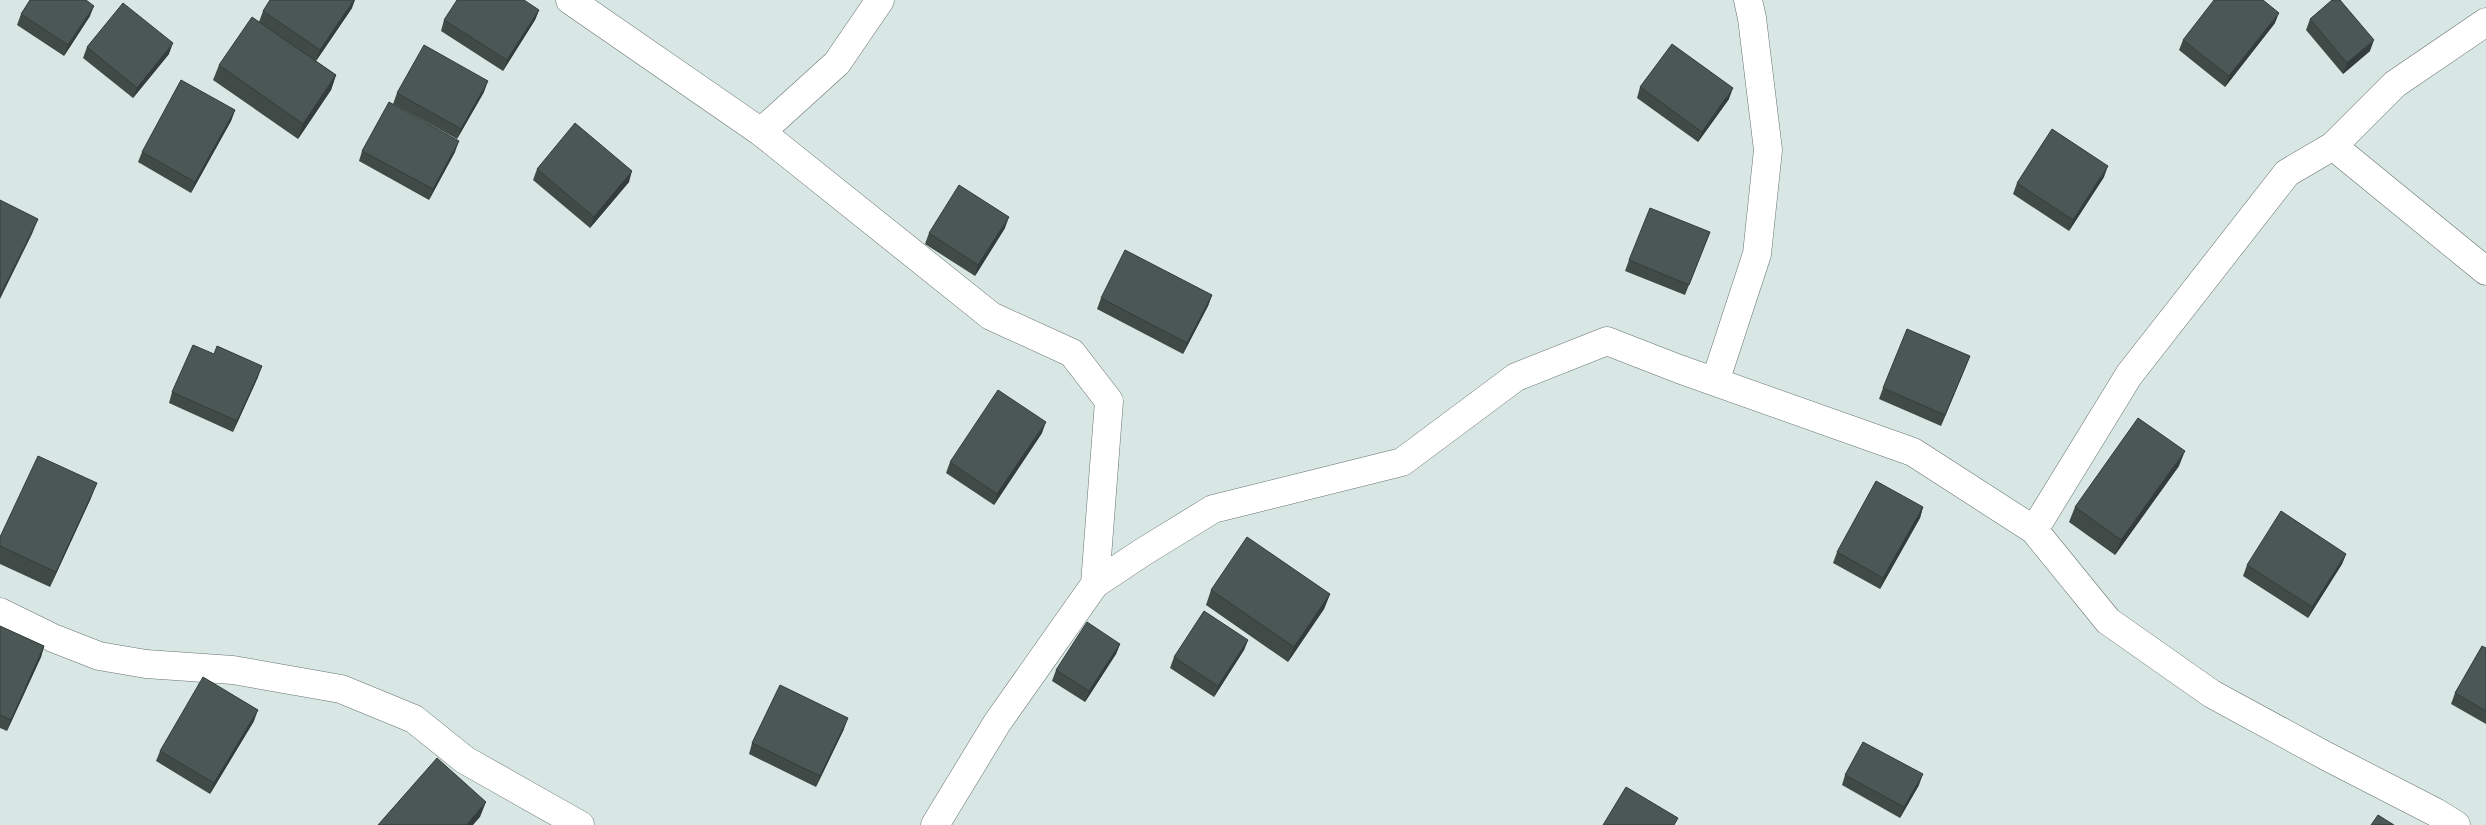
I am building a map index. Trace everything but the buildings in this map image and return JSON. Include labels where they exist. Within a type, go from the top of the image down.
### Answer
[{"type":"street","points":[[570,0],[761,132],[991,316],[1072,353],[1109,401],[1095,584]]},
{"type":"street","points":[[761,132],[837,63],[880,0]]},
{"type":"street","points":[[1715,382],[1757,254],[1768,150],[1752,18],[1748,0]]},
{"type":"street","points":[[2034,530],[2129,375],[2287,173],[2332,146],[2395,84],[2486,22]]},
{"type":"street","points":[[2332,146],[2486,271]]},
{"type":"street","points":[[935,825],[997,723],[1095,584],[1142,552],[1213,509],[1402,462],[1516,377],[1607,341],[1715,382],[1913,452],[2034,530],[2108,620],[2212,694],[2435,812],[2456,825]]},
{"type":"street","points":[[0,612],[53,638],[99,656],[146,664],[234,670],[341,689],[414,719],[465,760],[580,825]]}]
